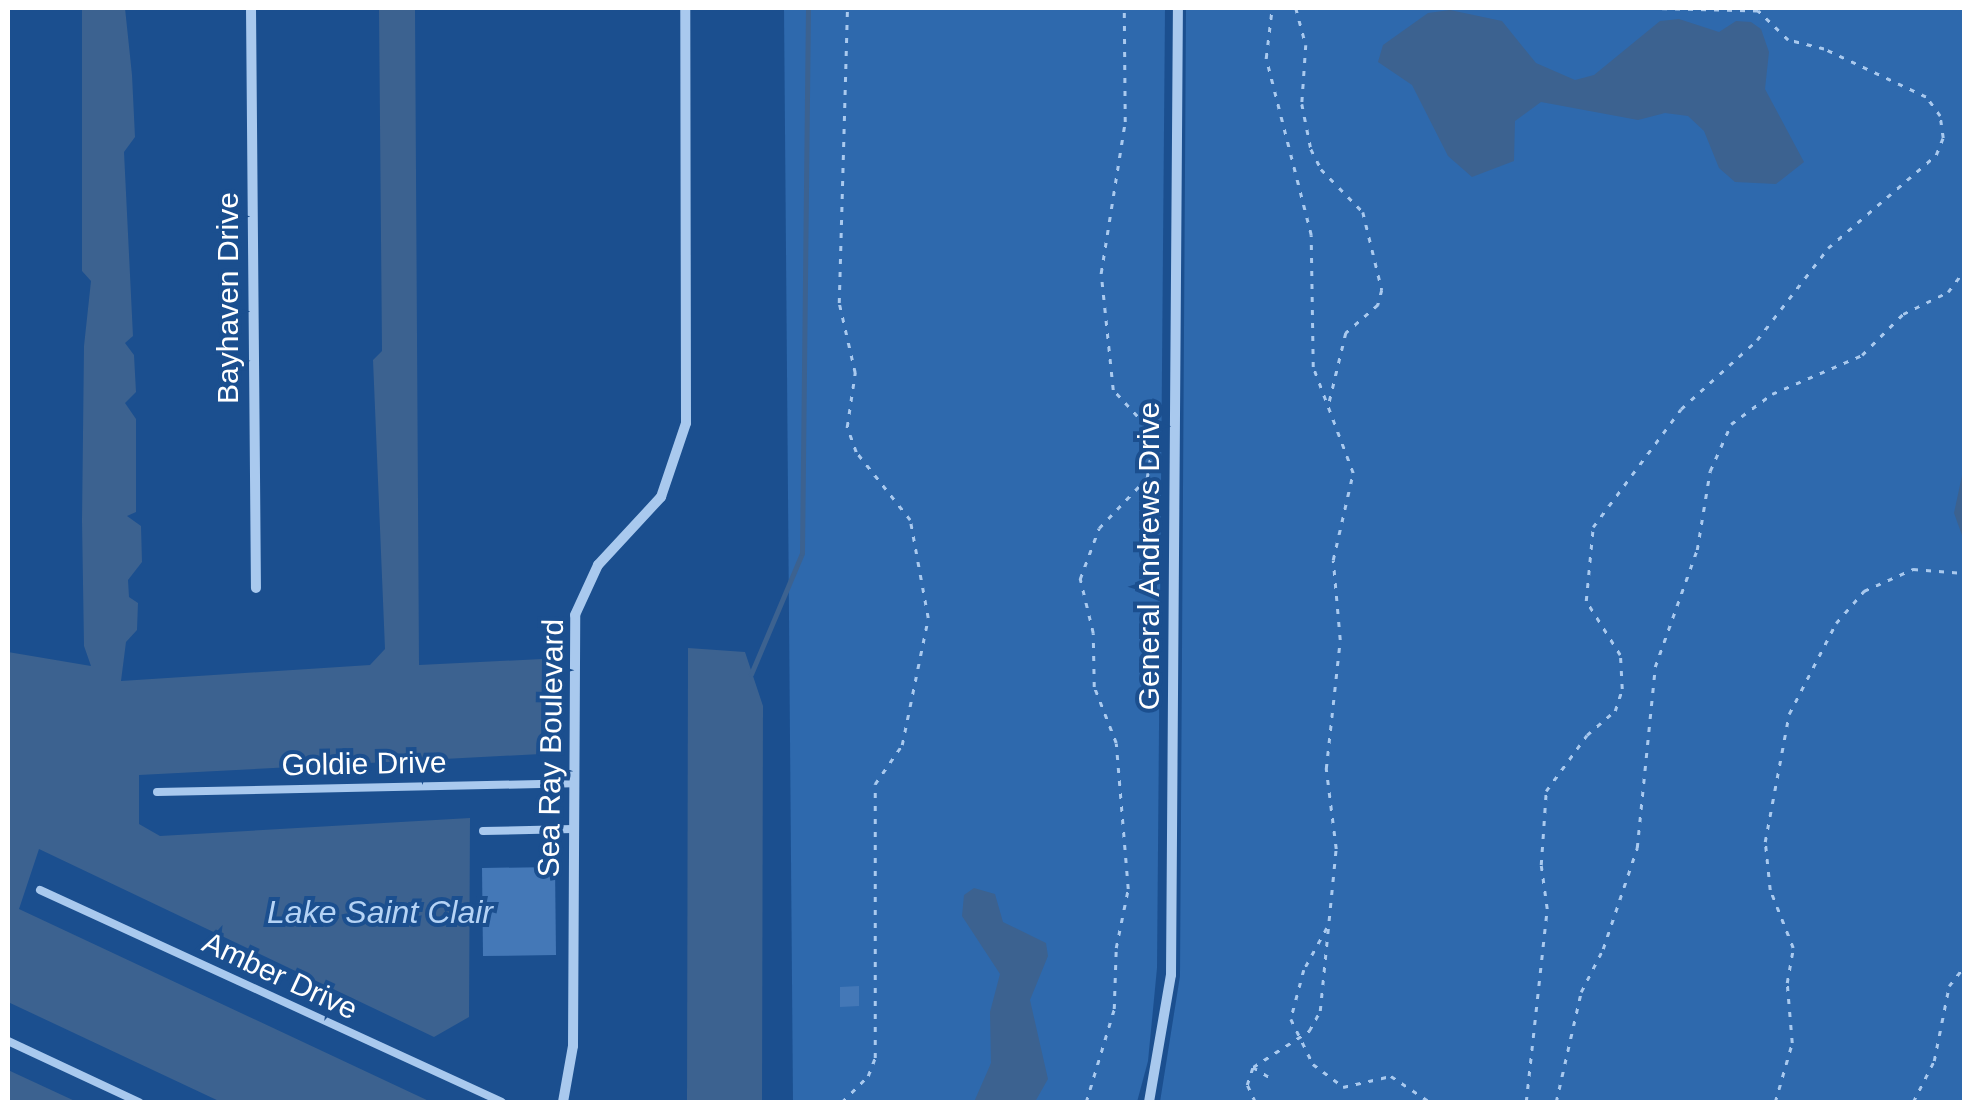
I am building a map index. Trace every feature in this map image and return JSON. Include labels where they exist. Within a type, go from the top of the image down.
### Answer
[{"type":"street","name":"Bayhaven Drive","points":[[251,8],[256,588]]},
{"type":"street","name":"Sea Ray Boulevard","points":[[562,1102],[573,1046],[575,616],[598,565],[662,497],[686,423],[685,8]]},
{"type":"street","name":"General Andrews Drive","points":[[1149,1102],[1171,975],[1178,8]]},
{"type":"lane","name":"Goldie Drive","points":[[156,792],[572,782]]},
{"type":"lane","points":[[483,831],[573,829]]},
{"type":"lane","name":"Amber Drive","points":[[40,890],[502,1102]]},
{"type":"lane","points":[[8,1041],[139,1102]]},
{"type":"path","points":[[842,1102],[868,1076],[875,1058],[875,784],[902,745],[928,618],[910,520],[856,452],[848,427],[855,373],[839,303],[847,8]]},
{"type":"path","points":[[1086,1102],[1114,1009],[1116,948],[1128,889],[1116,743],[1094,688],[1093,632],[1080,579],[1099,528],[1147,478],[1152,446],[1146,426],[1113,390],[1101,274],[1125,122],[1124,8]]},
{"type":"path","points":[[1255,1102],[1247,1085],[1253,1067],[1298,1038],[1320,1011],[1336,836],[1326,757],[1340,640],[1333,560],[1354,473],[1313,367],[1309,227],[1266,58],[1272,8]]},
{"type":"path","points":[[1296,8],[1306,45],[1303,116],[1311,149],[1321,170],[1362,212],[1382,290],[1378,305],[1346,333],[1328,406]]},
{"type":"path","points":[[1526,1102],[1547,909],[1541,865],[1546,791],[1587,734],[1615,711],[1622,689],[1620,655],[1586,601],[1592,527],[1680,409],[1757,340],[1828,248],[1936,155],[1943,138],[1940,116],[1926,97],[1824,49],[1788,40],[1758,11],[1634,8]]},
{"type":"path","points":[[1556,1102],[1581,992],[1603,949],[1637,848],[1655,667],[1666,622],[1688,581],[1710,471],[1731,424],[1772,394],[1862,355],[1904,314],[1948,292],[1964,271]]},
{"type":"path","points":[[1775,1102],[1792,1044],[1787,983],[1794,948],[1770,890],[1765,842],[1788,714],[1836,623],[1864,591],[1913,570],[1964,573]]},
{"type":"path","points":[[1328,928],[1296,998],[1291,1019],[1298,1038],[1330,1083],[1391,1076],[1430,1102]]},
{"type":"path","points":[[1913,1102],[1932,1067],[1949,986],[1964,967]]},
{"type":"path","points":[[1253,1067],[1269,1077]]},
{"type":"shaded area","points":[[784,8],[1165,8],[1157,968],[1148,1061],[1137,1102],[793,1102]]},
{"type":"shaded area","points":[[1186,8],[1964,8],[1964,1102],[1160,1102],[1180,976]]},
{"type":"water","name":"Lake Saint Clair","points":[[82,8],[125,8],[132,75],[135,137],[124,152],[133,336],[125,343],[134,355],[136,392],[125,403],[136,419],[136,512],[127,516],[141,526],[142,562],[128,580],[129,597],[138,603],[137,630],[126,642],[121,681],[370,665],[385,649],[373,360],[382,351],[379,8],[415,8],[419,665],[542,659],[541,754],[139,775],[139,824],[160,836],[470,818],[469,1017],[434,1037],[39,849],[19,909],[431,1102],[221,1102],[8,1002],[8,652],[91,666],[84,646],[82,521],[84,346],[91,281],[82,271]]},
{"type":"water","points":[[1450,10],[1502,21],[1536,63],[1575,80],[1594,75],[1660,21],[1679,19],[1719,32],[1736,21],[1751,22],[1761,29],[1769,52],[1765,89],[1804,162],[1776,184],[1735,182],[1719,168],[1704,131],[1688,116],[1665,113],[1638,120],[1541,102],[1515,121],[1514,161],[1472,177],[1448,156],[1412,85],[1378,62],[1383,45],[1428,13]]},
{"type":"water","points":[[1964,466],[1964,541],[1954,513]]},
{"type":"water","points":[[688,648],[745,652],[763,706],[762,1102],[687,1102]]},
{"type":"water","points":[[974,888],[995,894],[1003,922],[1046,943],[1048,956],[1030,1000],[1048,1079],[1035,1102],[974,1102],[991,1063],[990,1012],[1000,974],[962,916],[964,895]]},
{"type":"water","points":[[8,1070],[77,1102],[8,1102]]},
{"type":"building","points":[[555,867],[556,955],[483,956],[482,868]]},
{"type":"building","points":[[859,986],[859,1006],[840,1007],[840,987]]},
{"type":"waterway","points":[[751,674],[802,553],[808,8]]}]
